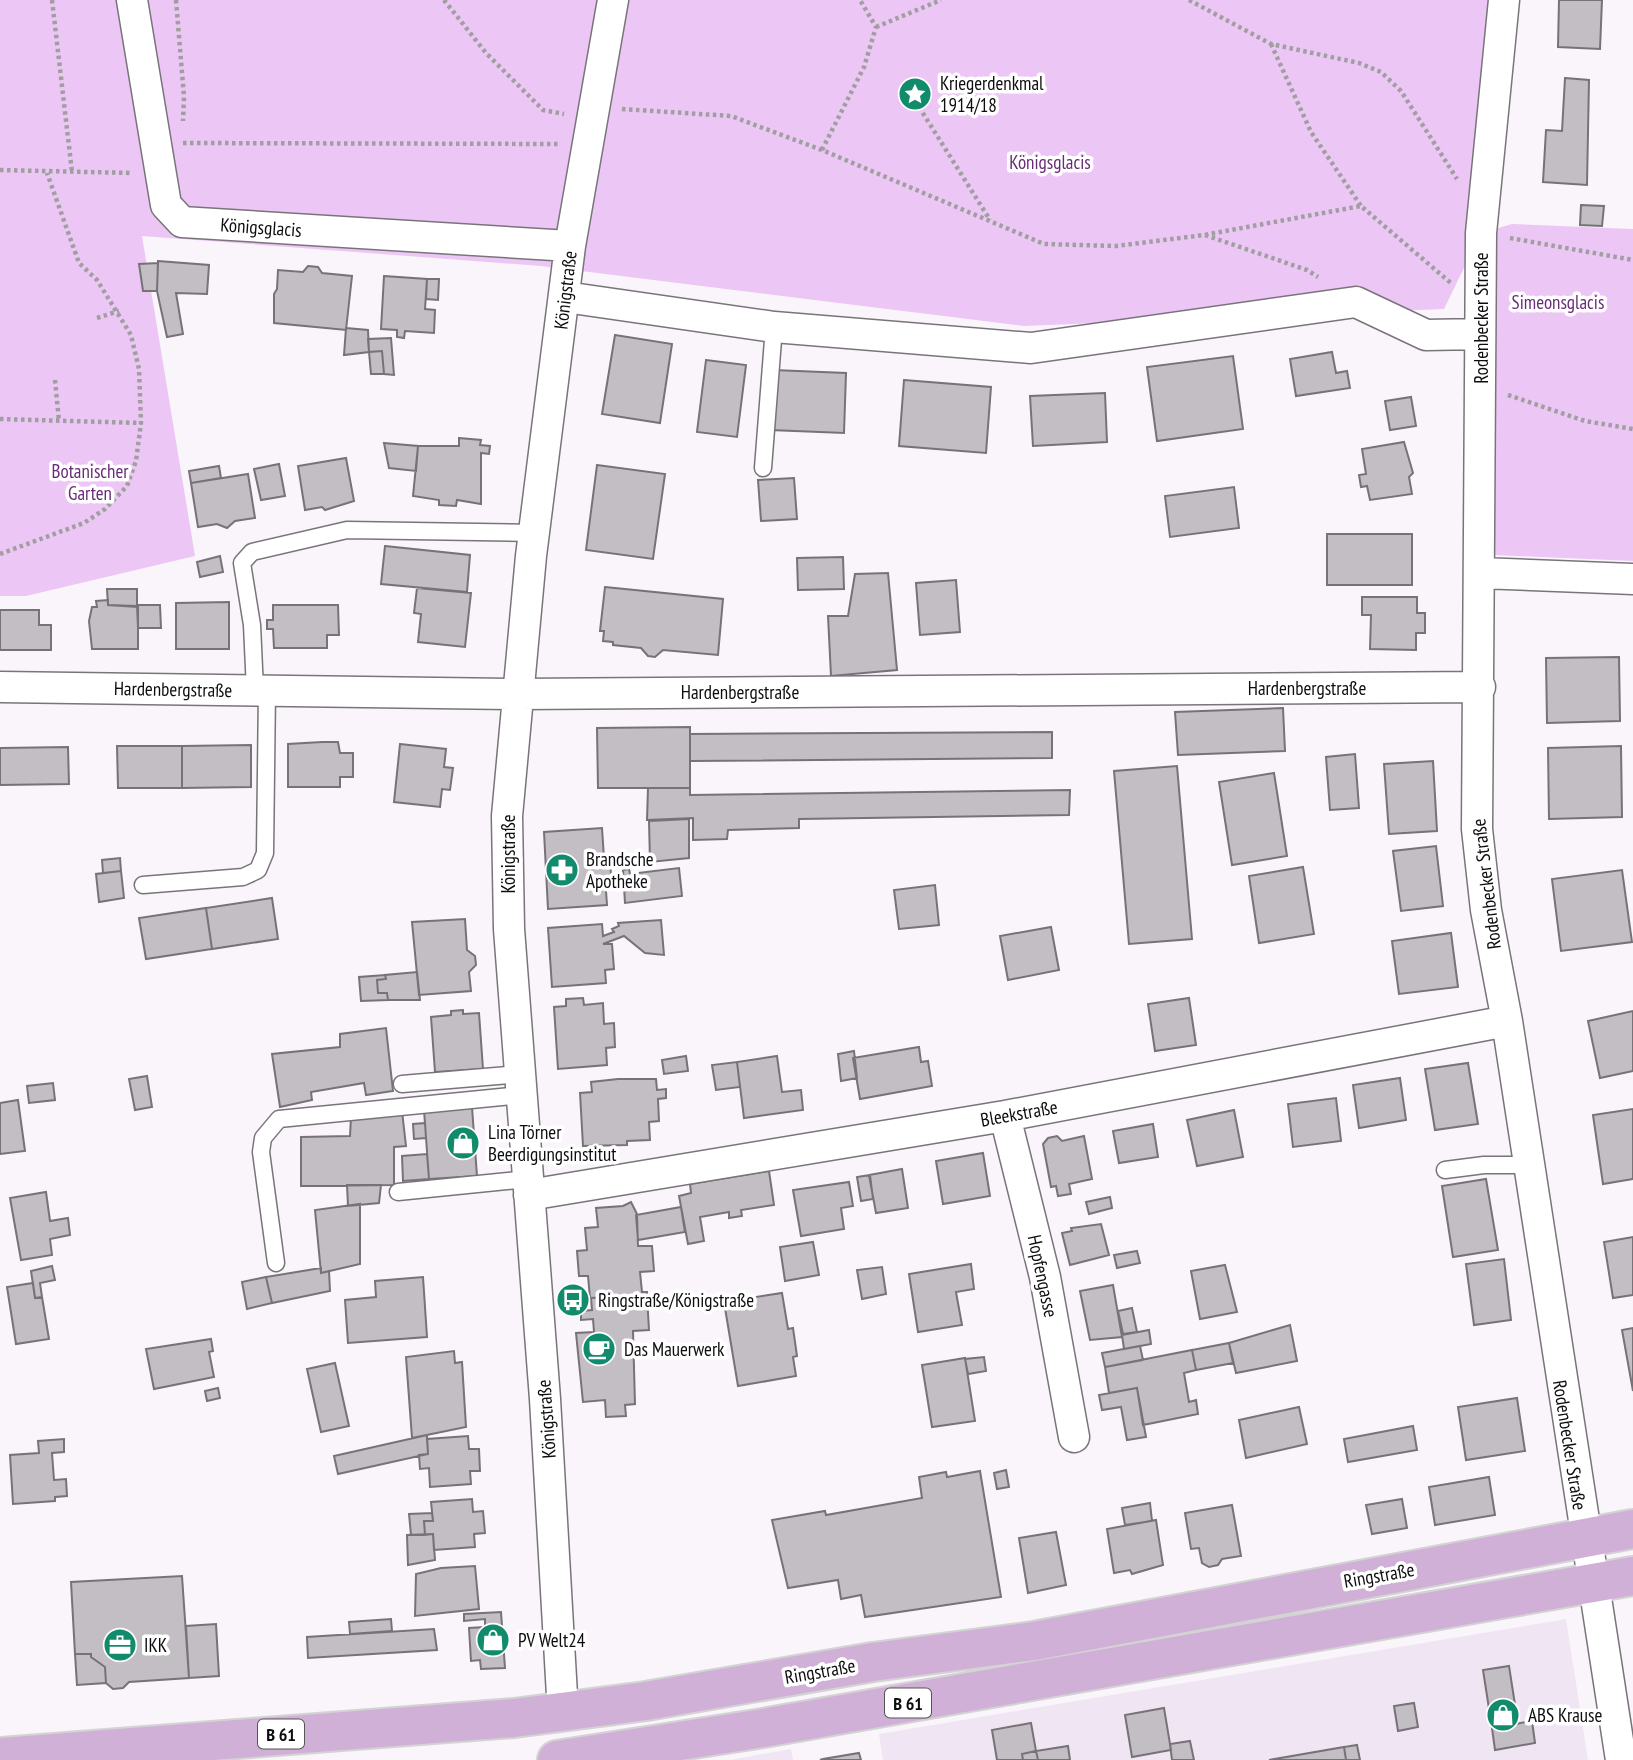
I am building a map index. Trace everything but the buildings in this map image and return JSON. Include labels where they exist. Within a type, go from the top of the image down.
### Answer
[{"type":"main road","name":"Ringstraße","points":[[0,1757],[563,1713],[873,1662],[1034,1641],[1633,1529]]},
{"type":"main road","name":"B 61","points":[[557,1760],[642,1748],[1633,1576]]},
{"type":"street","name":"Königsglacis","points":[[132,0],[166,205],[182,222],[570,246]]},
{"type":"street","name":"Königstraße","points":[[563,1713],[509,929],[507,816],[534,533],[570,246],[588,145],[591,111],[613,0]]},
{"type":"street","name":"Rodenbecker Straße","points":[[1504,0],[1481,233],[1481,573],[1477,829],[1486,910],[1507,1021],[1527,1165],[1621,1760]]},
{"type":"street","points":[[565,297],[774,327],[1031,348],[1356,302],[1426,335],[1480,334]]},
{"type":"street","points":[[1481,573],[1633,579]]},
{"type":"street","name":"Hardenbergstraße","points":[[0,687],[519,694],[1480,687]]},
{"type":"street","name":"Bleekstraße","points":[[528,1187],[1005,1116],[1507,1021]]},
{"type":"street","name":"Hopfengasse","points":[[1005,1116],[1045,1277],[1074,1437]]},
{"type":"lane","points":[[763,468],[774,327]]},
{"type":"lane","points":[[142,885],[243,877],[258,870],[265,853],[261,690],[242,564],[252,552],[347,530],[534,533]]},
{"type":"lane","points":[[402,1084],[521,1084]]},
{"type":"lane","points":[[276,1263],[261,1152],[263,1138],[279,1119],[521,1084]]},
{"type":"lane","points":[[1445,1170],[1484,1165],[1527,1165]]},
{"type":"lane","points":[[398,1192],[528,1187]]},
{"type":"path","points":[[52,0],[72,172]]},
{"type":"path","points":[[176,0],[184,97]]},
{"type":"path","points":[[444,0],[486,53],[543,110],[563,114],[630,108],[731,116],[822,150],[1044,244],[1116,246],[1204,235],[1361,206]]},
{"type":"path","points":[[822,150],[864,67],[876,27],[860,0]]},
{"type":"path","points":[[876,27],[941,0]]},
{"type":"path","points":[[1189,0],[1271,44],[1359,63],[1381,72],[1401,91],[1422,121],[1451,167],[1461,189]]},
{"type":"path","points":[[1271,44],[1311,132],[1361,206],[1460,290]]},
{"type":"path","points":[[919,107],[990,220]]},
{"type":"path","points":[[182,143],[588,145]]},
{"type":"path","points":[[0,170],[47,173],[160,172]]},
{"type":"path","points":[[0,554],[84,523],[105,509],[127,486],[136,461],[141,423],[139,369],[131,335],[119,311],[97,281],[79,263],[47,173]]},
{"type":"path","points":[[1481,233],[1633,260]]},
{"type":"path","points":[[1204,235],[1307,270],[1356,302]]},
{"type":"path","points":[[97,318],[119,311]]},
{"type":"path","points":[[55,380],[60,421]]},
{"type":"path","points":[[1480,387],[1585,421],[1633,429]]},
{"type":"path","points":[[0,419],[141,423]]},
{"type":"shaded area","points":[[1566,1619],[1588,1760],[883,1760],[879,1734]]},
{"type":"shaded area","points":[[791,1749],[793,1760],[730,1760]]},
{"type":"green space","name":"Königsglacis","points":[[0,0],[1497,0],[1481,233],[1512,224],[1633,229],[1633,561],[1492,555],[1480,235],[1444,309],[1024,326],[541,266],[142,236],[195,556],[26,596],[0,596]]},
{"type":"place","name":"Kriegerdenkmal 1914/18","points":[[915,94]]},
{"type":"place","name":"Brandsche Apotheke","points":[[562,870]]},
{"type":"place","name":"Lina Törner Beerdigungsinstitut","points":[[463,1143]]},
{"type":"place","name":"Ringstraße/Königstraße","points":[[573,1300]]},
{"type":"place","name":"Das Mauerwerk","points":[[599,1349]]},
{"type":"place","name":"PV Welt24","points":[[493,1640]]},
{"type":"place","name":"IKK","points":[[120,1645]]},
{"type":"place","name":"ABS Krause","points":[[1503,1715]]},
{"type":"park label","name":"Simeonsglacis","points":[[1558,302]]},
{"type":"park label","name":"Botanischer Garten","points":[[90,482]]}]
